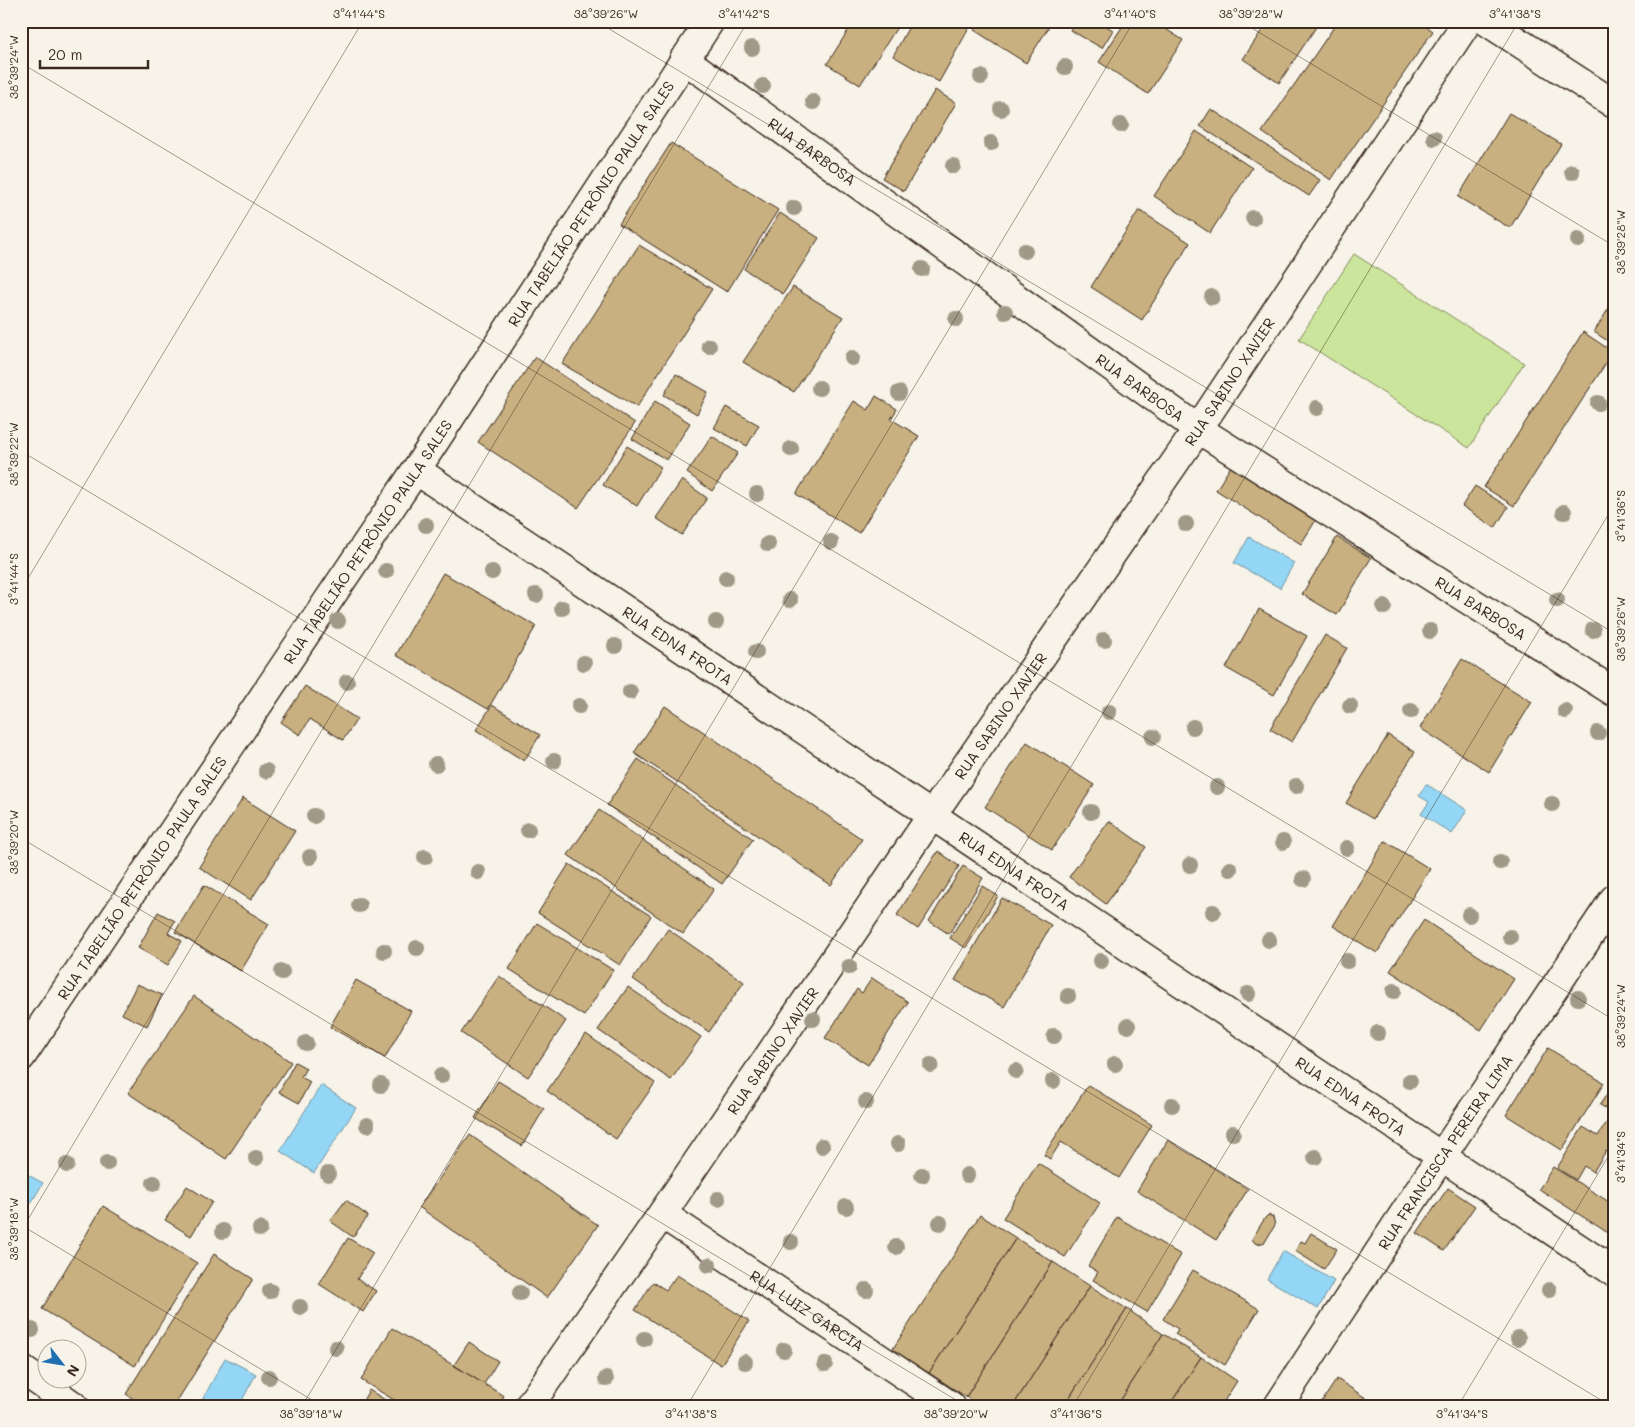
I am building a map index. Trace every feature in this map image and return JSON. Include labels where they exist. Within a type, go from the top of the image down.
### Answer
[{"type":"street","name":"RUA TABELIÃO PETRÔNIO PAULA SALES","points":[[21,1057],[416,470],[710,21]]},
{"type":"street","name":"RUA SABINO XAVIER","points":[[529,1406],[1198,429],[1468,21]]},
{"type":"street","points":[[1486,21],[1614,104]]},
{"type":"street","name":"RUA BARBOSA","points":[[684,59],[1198,429],[1614,692]]},
{"type":"street","name":"RUA EDNA FROTA","points":[[416,470],[1614,1272]]},
{"type":"street","name":"RUA FRANCISCA PEREIRA LIMA","points":[[1278,1406],[1441,1157],[1614,899]]},
{"type":"street","name":"RUA LUIZ GARCIA","points":[[662,1214],[951,1406]]},
{"type":"street","points":[[21,1369],[74,1406]]},
{"type":"green space","points":[[1354,254],[1524,363],[1469,448],[1299,339]]},
{"type":"water","points":[[1249,537],[1294,563],[1280,588],[1234,563]]},
{"type":"water","points":[[1426,784],[1467,810],[1452,834],[1421,814],[1429,802],[1419,796]]},
{"type":"water","points":[[321,1085],[356,1108],[314,1173],[280,1151]]},
{"type":"water","points":[[21,1171],[43,1183],[21,1220]]},
{"type":"water","points":[[1283,1251],[1334,1281],[1318,1309],[1267,1279]]},
{"type":"water","points":[[225,1358],[256,1374],[239,1406],[199,1406]]},
{"type":"building","points":[[854,21],[901,21],[860,85],[827,64]]},
{"type":"building","points":[[912,21],[973,21],[939,82],[893,56]]},
{"type":"building","points":[[979,21],[1052,22],[1026,63],[974,30]]},
{"type":"building","points":[[1075,21],[1097,21],[1113,30],[1102,48],[1070,30]]},
{"type":"building","points":[[1126,21],[1153,21],[1183,40],[1148,94],[1099,62]]},
{"type":"building","points":[[1268,21],[1320,21],[1279,83],[1243,59]]},
{"type":"building","points":[[1338,21],[1419,21],[1433,31],[1331,180],[1262,132]]},
{"type":"building","points":[[935,90],[956,103],[904,191],[882,178]]},
{"type":"building","points":[[1211,109],[1320,180],[1309,196],[1200,126]]},
{"type":"building","points":[[1509,113],[1561,144],[1510,228],[1458,197]]},
{"type":"building","points":[[1196,131],[1252,168],[1210,233],[1154,196]]},
{"type":"building","points":[[671,143],[778,210],[727,292],[619,224]]},
{"type":"building","points":[[1139,210],[1190,243],[1142,320],[1091,287]]},
{"type":"building","points":[[780,213],[819,238],[783,294],[744,269]]},
{"type":"building","points":[[639,245],[712,289],[637,407],[562,364]]},
{"type":"building","points":[[793,287],[843,317],[794,392],[743,362]]},
{"type":"building","points":[[1614,300],[1614,345],[1594,332]]},
{"type":"building","points":[[1583,332],[1613,352],[1514,506],[1484,487]]},
{"type":"building","points":[[535,357],[635,423],[578,508],[478,442]]},
{"type":"building","points":[[676,374],[708,392],[697,414],[664,395]]},
{"type":"building","points":[[876,396],[897,409],[891,419],[919,436],[859,533],[796,494],[854,401],[868,410]]},
{"type":"building","points":[[655,401],[690,423],[667,460],[632,439]]},
{"type":"building","points":[[726,407],[759,425],[747,446],[714,428]]},
{"type":"building","points":[[712,436],[738,453],[712,491],[687,473]]},
{"type":"building","points":[[627,446],[661,467],[637,506],[603,485]]},
{"type":"building","points":[[1231,466],[1316,520],[1301,544],[1216,490]]},
{"type":"building","points":[[682,480],[707,498],[682,535],[656,518]]},
{"type":"building","points":[[1475,486],[1508,507],[1495,528],[1462,506]]},
{"type":"building","points":[[1337,537],[1371,558],[1337,615],[1302,594]]},
{"type":"building","points":[[443,573],[536,626],[488,709],[396,655]]},
{"type":"building","points":[[1259,609],[1307,636],[1274,695],[1226,668]]},
{"type":"building","points":[[1325,635],[1347,648],[1292,742],[1270,729]]},
{"type":"building","points":[[1462,659],[1532,702],[1489,772],[1420,728]]},
{"type":"building","points":[[305,686],[357,719],[343,740],[310,719],[300,735],[281,722]]},
{"type":"building","points":[[492,705],[540,735],[524,761],[476,730]]},
{"type":"building","points":[[665,706],[862,839],[831,885],[634,753]]},
{"type":"building","points":[[1388,735],[1415,752],[1373,819],[1346,803]]},
{"type":"building","points":[[1027,742],[1094,785],[1052,850],[985,807]]},
{"type":"building","points":[[638,759],[753,839],[722,884],[607,805]]},
{"type":"building","points":[[243,798],[295,831],[251,900],[199,867]]},
{"type":"building","points":[[599,810],[714,889],[683,934],[568,855]]},
{"type":"building","points":[[1109,821],[1146,847],[1106,904],[1069,877]]},
{"type":"building","points":[[1385,841],[1430,869],[1377,953],[1333,926]]},
{"type":"building","points":[[938,851],[959,866],[918,929],[897,915]]},
{"type":"building","points":[[569,864],[651,916],[620,965],[538,913]]},
{"type":"building","points":[[963,866],[983,878],[949,934],[929,921]]},
{"type":"building","points":[[204,885],[269,924],[241,971],[175,932]]},
{"type":"building","points":[[982,886],[998,896],[966,948],[950,938]]},
{"type":"building","points":[[1002,898],[1051,925],[1004,1007],[955,980]]},
{"type":"building","points":[[158,912],[175,921],[168,933],[182,941],[168,965],[138,948]]},
{"type":"building","points":[[1424,920],[1514,979],[1481,1030],[1390,971]]},
{"type":"building","points":[[537,923],[613,970],[584,1016],[509,969]]},
{"type":"building","points":[[668,929],[744,982],[709,1032],[633,979]]},
{"type":"building","points":[[499,976],[566,1021],[528,1077],[461,1033]]},
{"type":"building","points":[[872,978],[908,1002],[868,1065],[825,1038],[857,989],[862,993]]},
{"type":"building","points":[[356,980],[411,1011],[385,1058],[330,1027]]},
{"type":"building","points":[[137,984],[162,995],[147,1026],[122,1014]]},
{"type":"building","points":[[628,987],[701,1037],[671,1080],[598,1030]]},
{"type":"building","points":[[194,996],[291,1062],[226,1159],[128,1093]]},
{"type":"building","points":[[586,1034],[655,1083],[616,1139],[547,1091]]},
{"type":"building","points":[[1548,1048],[1604,1083],[1562,1150],[1506,1115]]},
{"type":"building","points":[[295,1062],[306,1068],[301,1077],[310,1082],[299,1103],[279,1092]]},
{"type":"building","points":[[498,1081],[544,1109],[522,1146],[475,1118]]},
{"type":"building","points":[[1614,1082],[1614,1113],[1600,1105]]},
{"type":"building","points":[[1088,1085],[1152,1125],[1119,1178],[1061,1142],[1050,1159],[1044,1155]]},
{"type":"building","points":[[1612,1114],[1614,1115],[1614,1156],[1606,1151],[1593,1172],[1584,1166],[1576,1180],[1557,1168],[1583,1127],[1598,1136]]},
{"type":"building","points":[[470,1135],[598,1225],[547,1298],[419,1207]]},
{"type":"building","points":[[1168,1140],[1248,1189],[1216,1240],[1137,1191]]},
{"type":"building","points":[[1038,1163],[1100,1203],[1065,1257],[1003,1218]]},
{"type":"building","points":[[1553,1167],[1614,1205],[1614,1229],[1610,1234],[1539,1189]]},
{"type":"building","points":[[187,1186],[212,1202],[191,1236],[165,1220]]},
{"type":"building","points":[[1448,1188],[1475,1206],[1444,1251],[1417,1233]]},
{"type":"building","points":[[346,1200],[368,1216],[353,1237],[330,1221]]},
{"type":"building","points":[[103,1206],[197,1263],[135,1366],[42,1309]]},
{"type":"building","points":[[980,1215],[1016,1238],[929,1373],[892,1350]]},
{"type":"building","points":[[1268,1215],[1273,1217],[1275,1225],[1265,1242],[1255,1243],[1252,1239]]},
{"type":"building","points":[[1117,1217],[1181,1255],[1147,1312],[1093,1280],[1098,1272],[1088,1266]]},
{"type":"building","points":[[1311,1233],[1337,1249],[1324,1269],[1295,1251],[1301,1241],[1305,1243]]},
{"type":"building","points":[[348,1238],[373,1253],[357,1279],[376,1291],[363,1312],[319,1284]]},
{"type":"building","points":[[1016,1238],[1053,1262],[966,1397],[929,1373]]},
{"type":"building","points":[[214,1254],[253,1279],[174,1406],[144,1406],[126,1394]]},
{"type":"building","points":[[1053,1262],[1090,1286],[1013,1406],[979,1406],[966,1397]]},
{"type":"building","points":[[1193,1270],[1259,1309],[1225,1365],[1175,1334],[1178,1329],[1163,1319]]},
{"type":"building","points":[[677,1275],[749,1321],[721,1365],[635,1310],[653,1282],[666,1290]]},
{"type":"building","points":[[1090,1286],[1127,1309],[1064,1406],[1013,1406]]},
{"type":"building","points":[[1127,1309],[1163,1334],[1117,1406],[1064,1406]]},
{"type":"building","points":[[392,1328],[504,1396],[498,1406],[404,1406],[361,1380]]},
{"type":"building","points":[[1163,1334],[1201,1357],[1169,1406],[1117,1406]]},
{"type":"building","points":[[469,1342],[498,1361],[484,1384],[454,1365]]},
{"type":"building","points":[[1201,1357],[1237,1381],[1221,1406],[1169,1406]]},
{"type":"building","points":[[1337,1379],[1378,1406],[1319,1406]]},
{"type":"building","points":[[369,1390],[395,1406],[360,1406]]}]
